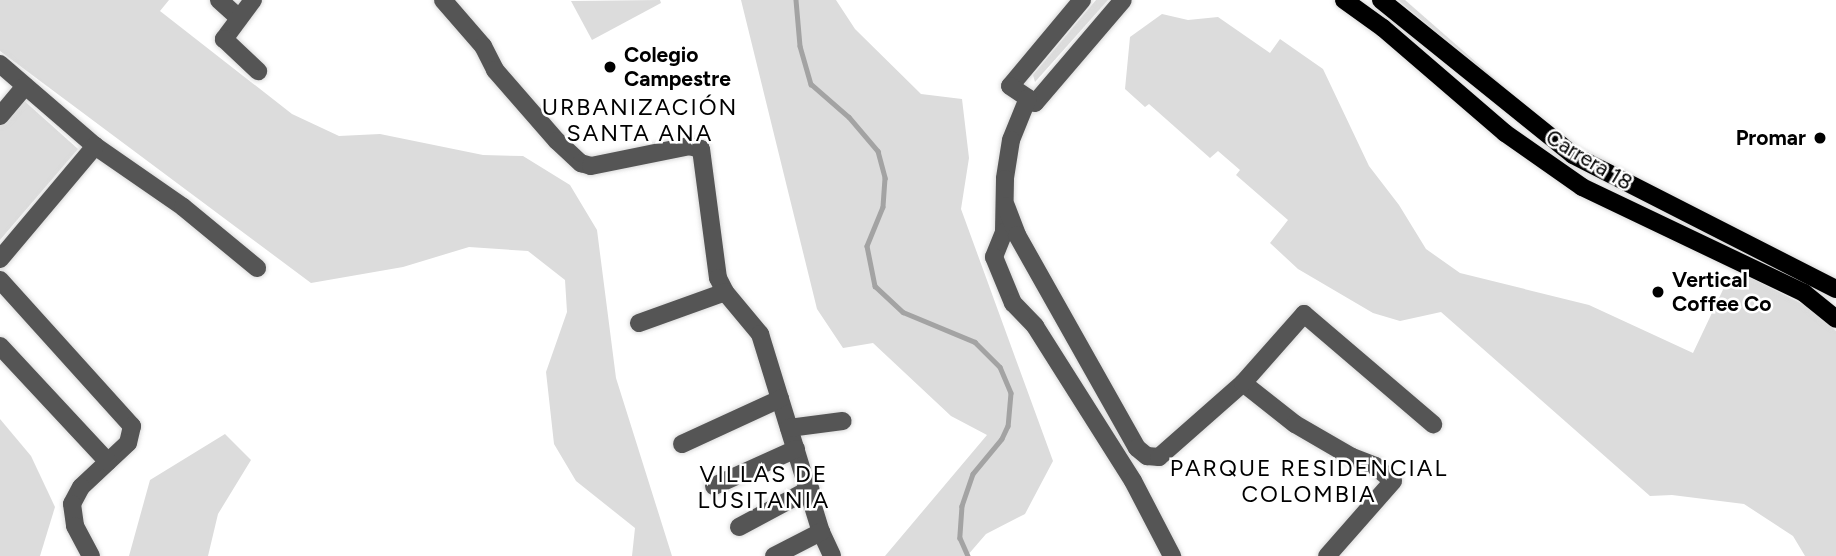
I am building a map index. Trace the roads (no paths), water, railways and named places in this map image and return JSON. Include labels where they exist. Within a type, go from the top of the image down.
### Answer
[{"type":"main road","name":"Carrera 18","points":[[1344,0],[1383,28],[1505,133],[1582,187],[1804,293],[1836,319]]},
{"type":"main road","name":"Carrera 18","points":[[1381,0],[1573,155],[1836,289]]},
{"type":"street","points":[[219,0],[238,17]]},
{"type":"street","points":[[253,0],[224,38],[258,71]]},
{"type":"street","points":[[443,0],[483,46],[495,69],[557,141],[581,163],[591,166],[689,146],[701,149],[718,278],[725,292],[756,327],[810,489],[821,532],[832,556]]},
{"type":"street","points":[[1083,0],[1010,86],[1035,103],[1123,0]]},
{"type":"street","points":[[0,64],[95,146],[183,207],[257,268]]},
{"type":"street","points":[[0,116],[25,86]]},
{"type":"street","points":[[1028,98],[1011,140],[1005,179],[1004,232],[994,257],[1013,303],[1035,327],[1133,481],[1172,556]]},
{"type":"street","points":[[0,259],[95,146]]},
{"type":"street","points":[[1006,206],[1017,235],[1138,448],[1147,456],[1159,457],[1243,383],[1304,314],[1433,424]]},
{"type":"street","points":[[0,280],[129,419],[132,433],[128,443],[81,487],[72,504],[75,526],[91,556]]},
{"type":"street","points":[[639,323],[725,292]]},
{"type":"street","points":[[0,346],[108,462]]},
{"type":"street","points":[[1243,383],[1295,424],[1352,457],[1375,466],[1392,481],[1327,556]]},
{"type":"street","points":[[682,444],[780,399]]},
{"type":"street","points":[[789,428],[843,421]]},
{"type":"street","points":[[714,486],[796,449]]},
{"type":"street","points":[[739,527],[810,489]]},
{"type":"street","points":[[774,556],[821,532]]},
{"type":"waterway","points":[[796,0],[800,46],[811,84],[849,117],[878,151],[885,178],[883,207],[867,246],[875,286],[903,312],[975,342],[1000,367],[1011,393],[1008,426],[1002,439],[973,474],[962,506],[960,538],[968,556]]},
{"type":"place","name":"Colegio Campestre","points":[[610,67]]},
{"type":"place","name":"Promar","points":[[1820,138]]},
{"type":"place","name":"Vertical Coffee Co","points":[[1658,292]]},
{"type":"district","name":"URBANIZACIÓN SANTA ANA","points":[[640,120]]},
{"type":"district","name":"PARQUE RESIDENCIAL COLOMBIA","points":[[1309,481]]},
{"type":"district","name":"VILLAS DE LUSITANIA","points":[[764,487]]}]
